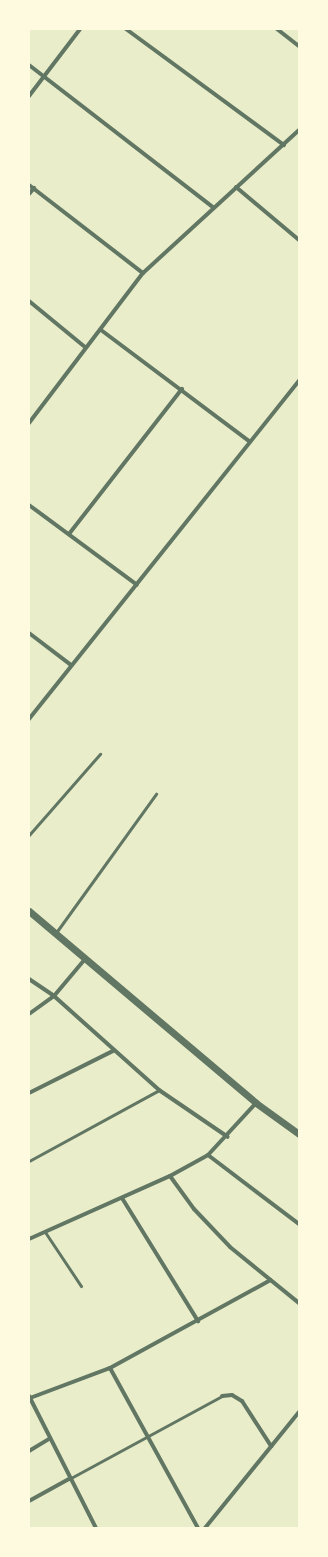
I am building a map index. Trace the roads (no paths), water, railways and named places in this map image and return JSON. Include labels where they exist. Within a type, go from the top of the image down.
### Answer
[{"type":"street","points":[[29,96],[80,29]]},
{"type":"street","points":[[126,29],[284,145]]},
{"type":"street","points":[[277,29],[299,46]]},
{"type":"street","points":[[29,65],[213,207]]},
{"type":"street","points":[[29,423],[85,347],[100,330],[143,273],[213,207],[299,130]]},
{"type":"street","points":[[29,185],[143,273]]},
{"type":"street","points":[[236,187],[299,240]]},
{"type":"street","points":[[29,194],[34,188]]},
{"type":"street","points":[[29,301],[85,347]]},
{"type":"street","points":[[100,330],[182,389],[250,442]]},
{"type":"street","points":[[29,719],[299,381]]},
{"type":"street","points":[[69,534],[182,389]]},
{"type":"street","points":[[29,505],[137,585]]},
{"type":"street","points":[[29,632],[71,665]]},
{"type":"street","points":[[29,912],[256,1103],[299,1134]]},
{"type":"street","points":[[29,1014],[54,996],[85,959]]},
{"type":"street","points":[[29,979],[54,996],[113,1051],[159,1090],[228,1137]]},
{"type":"street","points":[[29,1093],[113,1051]]},
{"type":"street","points":[[29,1239],[170,1176],[208,1155],[228,1137],[256,1103]]},
{"type":"street","points":[[208,1155],[299,1224]]},
{"type":"street","points":[[170,1176],[194,1210],[230,1248],[299,1303]]},
{"type":"street","points":[[122,1198],[198,1321]]},
{"type":"street","points":[[96,1528],[69,1479],[30,1397],[110,1368],[271,1280]]},
{"type":"street","points":[[110,1368],[198,1528]]},
{"type":"street","points":[[222,1396],[232,1395],[242,1401],[271,1446]]},
{"type":"street","points":[[205,1528],[299,1412]]},
{"type":"street","points":[[29,1451],[49,1439]]},
{"type":"street","points":[[29,1501],[69,1479]]},
{"type":"lane","points":[[29,835],[100,754]]},
{"type":"lane","points":[[55,934],[156,794]]},
{"type":"lane","points":[[29,1161],[159,1090]]},
{"type":"lane","points":[[45,1232],[81,1286]]},
{"type":"lane","points":[[69,1479],[147,1434],[222,1396]]}]
